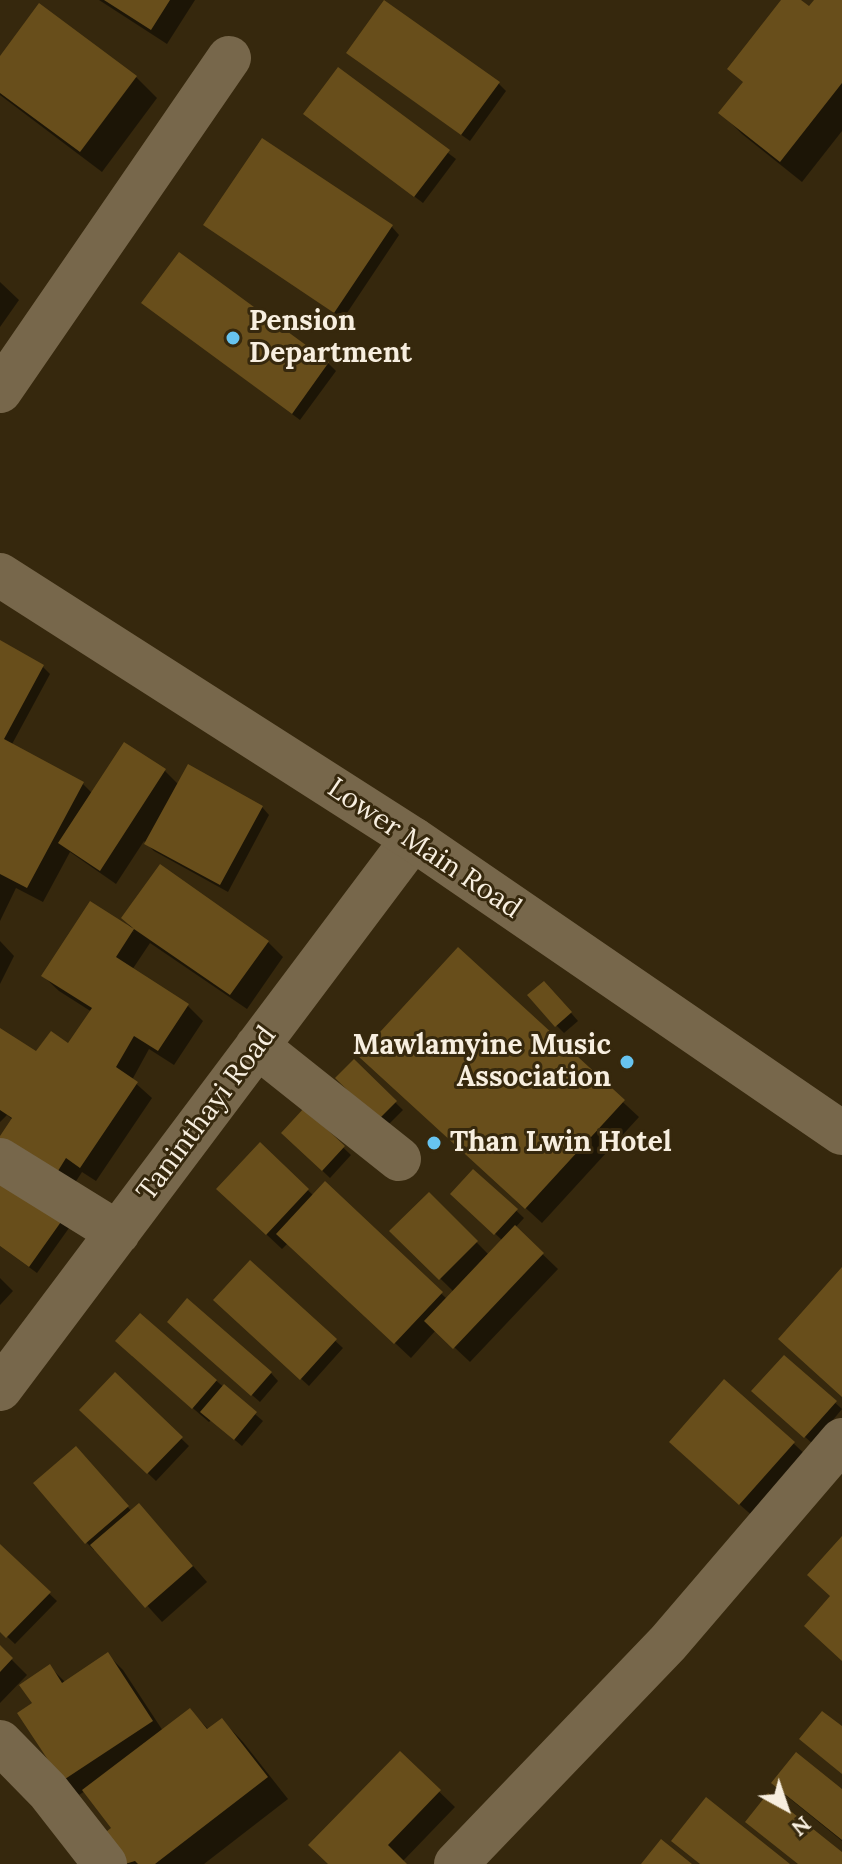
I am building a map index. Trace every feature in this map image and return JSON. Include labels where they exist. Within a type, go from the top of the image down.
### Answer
[{"type":"street","points":[[0,391],[229,58]]},
{"type":"street","name":"Lower Main Road","points":[[0,575],[413,839],[842,1133]]},
{"type":"street","name":"Taninthayi Road","points":[[0,1389],[413,839]]},
{"type":"street","points":[[257,1046],[399,1159]]},
{"type":"street","points":[[0,1160],[118,1233]]},
{"type":"street","points":[[456,1864],[668,1643],[842,1440]]},
{"type":"street","points":[[0,1742],[48,1791],[105,1864]]},
{"type":"building","points":[[104,0],[170,0],[151,30]]},
{"type":"building","points":[[384,0],[500,82],[461,135],[346,53]]},
{"type":"building","points":[[781,0],[801,0],[809,6],[814,0],[842,0],[842,83],[780,162],[718,113],[743,82],[727,69]]},
{"type":"building","points":[[39,3],[137,76],[80,152],[0,93],[0,56]]},
{"type":"building","points":[[338,67],[450,150],[414,197],[303,114]]},
{"type":"building","points":[[262,138],[393,225],[334,313],[203,225]]},
{"type":"building","points":[[179,252],[329,362],[292,414],[141,303]]},
{"type":"building","points":[[0,640],[44,665],[4,739],[84,782],[27,888],[0,874]]},
{"type":"building","points":[[124,742],[166,769],[100,871],[58,843]]},
{"type":"building","points":[[188,764],[263,806],[220,885],[144,844]]},
{"type":"building","points":[[160,864],[269,941],[230,995],[121,918]]},
{"type":"building","points":[[90,901],[134,929],[116,957],[189,1004],[158,1051],[134,1036],[116,1067],[138,1082],[80,1168],[66,1158],[53,1179],[0,1143],[0,1136],[12,1118],[0,1110],[0,1028],[36,1051],[51,1031],[68,1043],[92,1008],[41,976]]},
{"type":"building","points":[[458,947],[625,1100],[525,1209],[358,1056]]},
{"type":"building","points":[[544,981],[572,1012],[555,1027],[527,995]]},
{"type":"building","points":[[354,1059],[397,1101],[378,1120],[335,1078]]},
{"type":"building","points":[[304,1108],[345,1146],[322,1171],[281,1133]]},
{"type":"building","points":[[260,1142],[309,1189],[266,1235],[216,1189]]},
{"type":"building","points":[[473,1169],[518,1209],[494,1235],[450,1194]]},
{"type":"building","points":[[0,1174],[63,1219],[29,1267],[0,1246]]},
{"type":"building","points":[[325,1181],[443,1292],[394,1344],[276,1234]]},
{"type":"building","points":[[429,1192],[478,1241],[439,1280],[389,1231]]},
{"type":"building","points":[[515,1225],[544,1253],[453,1349],[424,1321]]},
{"type":"building","points":[[250,1260],[337,1339],[300,1380],[213,1300]]},
{"type":"building","points":[[842,1267],[842,1397],[778,1339]]},
{"type":"building","points":[[187,1298],[272,1372],[251,1396],[167,1322]]},
{"type":"building","points":[[140,1313],[217,1380],[192,1409],[115,1341]]},
{"type":"building","points":[[784,1355],[837,1401],[804,1438],[751,1391]]},
{"type":"building","points":[[115,1372],[183,1437],[147,1474],[79,1410]]},
{"type":"building","points":[[724,1379],[795,1442],[739,1505],[669,1442]]},
{"type":"building","points":[[224,1384],[257,1412],[234,1440],[200,1412]]},
{"type":"building","points":[[76,1446],[129,1506],[85,1544],[33,1483]]},
{"type":"building","points":[[139,1503],[193,1566],[145,1608],[90,1545]]},
{"type":"building","points":[[842,1536],[842,1661],[804,1626],[830,1596],[807,1575]]},
{"type":"building","points":[[0,1544],[51,1592],[6,1638],[0,1632]]},
{"type":"building","points":[[0,1645],[13,1658],[0,1672]]},
{"type":"building","points":[[108,1652],[153,1721],[62,1781],[17,1713],[32,1703],[19,1685],[50,1664],[62,1683]]},
{"type":"building","points":[[190,1708],[207,1729],[222,1718],[268,1777],[155,1864],[138,1864],[135,1861],[125,1864],[102,1835],[111,1828],[82,1790]]},
{"type":"building","points":[[822,1711],[842,1726],[842,1774],[799,1739]]},
{"type":"building","points":[[400,1751],[441,1790],[388,1845],[407,1864],[328,1864],[308,1845]]},
{"type":"building","points":[[796,1752],[842,1789],[842,1840],[771,1783]]},
{"type":"building","points":[[768,1793],[842,1852],[842,1864],[798,1864],[745,1822]]},
{"type":"building","points":[[706,1797],[790,1864],[700,1864],[671,1841]]},
{"type":"building","points":[[661,1839],[692,1864],[641,1864]]},
{"type":"place","name":"Pension Department","points":[[233,338]]},
{"type":"place","name":"Mawlamyine Music Association","points":[[627,1062]]},
{"type":"place","name":"Than Lwin Hotel","points":[[434,1143]]}]
